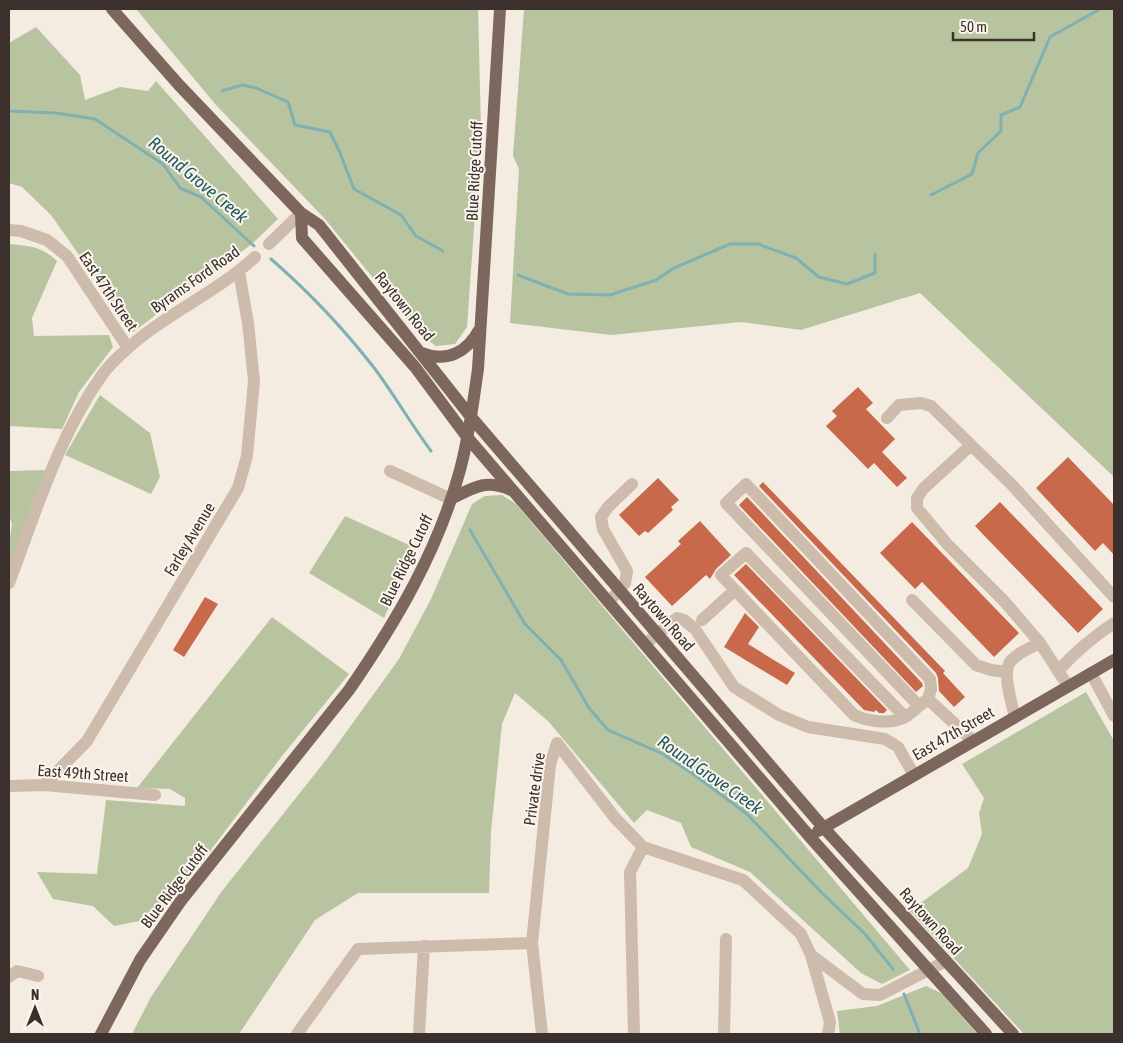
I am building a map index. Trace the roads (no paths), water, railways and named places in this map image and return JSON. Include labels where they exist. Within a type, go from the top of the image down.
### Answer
[{"type":"main road","name":"Raytown Road","points":[[112,9],[180,85],[302,213],[319,225],[472,417],[823,827],[1013,1034]]},
{"type":"main road","name":"Blue Ridge Cutoff","points":[[101,1034],[140,960],[180,902],[349,690],[403,606],[429,557],[460,470],[472,417],[478,369],[500,9]]},
{"type":"main road","name":"Raytown Road","points":[[302,213],[302,238],[415,367],[467,437],[810,837],[986,1034]]},
{"type":"main road","points":[[422,353],[442,357],[460,352],[474,339],[480,328]]},
{"type":"main road","points":[[451,499],[470,489],[486,484],[513,490]]},
{"type":"main road","name":"East 47th Street","points":[[810,837],[823,827],[1114,660]]},
{"type":"street","points":[[268,244],[302,213]]},
{"type":"street","name":"East 47th Street","points":[[9,230],[20,231],[47,240],[67,256],[128,348]]},
{"type":"street","name":"Byrams Ford Road","points":[[9,583],[64,438],[102,374],[128,348],[148,332],[239,272],[255,257]]},
{"type":"street","name":"Farley Avenue","points":[[44,785],[87,741],[238,488],[247,456],[254,381],[248,323],[239,272]]},
{"type":"street","points":[[887,418],[899,405],[921,403],[930,406],[1012,485],[1114,597]]},
{"type":"street","points":[[971,445],[923,489],[917,498],[917,508],[948,545],[1004,601],[1040,643],[1068,686]]},
{"type":"street","points":[[390,471],[451,499]]},
{"type":"street","points":[[609,602],[620,590],[627,571],[603,529],[601,516],[632,484]]},
{"type":"street","points":[[905,717],[746,553],[721,576],[854,715],[867,721],[887,721],[905,717],[924,703],[931,689],[930,679],[746,484],[726,503],[924,703],[973,741]]},
{"type":"street","points":[[702,620],[736,590]]},
{"type":"street","points":[[912,600],[976,665],[991,670],[1007,672]]},
{"type":"street","points":[[645,644],[676,618],[684,620],[695,629],[734,687],[779,715],[808,727],[885,739],[898,746],[914,775]]},
{"type":"street","points":[[1058,671],[1075,652],[1114,623]]},
{"type":"street","points":[[1015,717],[1010,695],[1007,672],[1008,664],[1040,643]]},
{"type":"street","points":[[1091,673],[1114,716]]},
{"type":"street","name":"Private drive","points":[[542,1034],[532,943],[550,765],[557,743],[615,818],[643,847],[743,880],[801,934],[812,956],[830,1022],[828,1034]]},
{"type":"street","name":"East 49th Street","points":[[9,786],[44,785],[156,795]]},
{"type":"street","points":[[634,1034],[630,872],[643,847]]},
{"type":"street","points":[[724,1034],[726,939]]},
{"type":"street","points":[[297,1034],[358,949],[532,943]]},
{"type":"street","points":[[419,1034],[424,946]]},
{"type":"street","name":"Private drive","points":[[812,956],[863,994],[880,995],[946,961]]},
{"type":"street","points":[[9,977],[17,971],[38,976]]},
{"type":"waterway","points":[[931,195],[972,174],[978,153],[1001,131],[1001,115],[1020,107],[1050,37],[1100,9]]},
{"type":"waterway","points":[[222,91],[242,85],[256,88],[288,102],[295,125],[330,132],[354,189],[401,215],[416,236],[443,251]]},
{"type":"waterway","name":"Round Grove Creek","points":[[9,111],[56,113],[95,119],[163,164],[180,188],[201,197],[254,246]]},
{"type":"waterway","points":[[518,275],[568,294],[610,295],[656,280],[674,268],[730,244],[758,244],[796,258],[819,277],[847,284],[875,273],[875,254]]},
{"type":"waterway","name":"Round Grove Creek","points":[[271,259],[326,311],[363,354],[431,451]]},
{"type":"waterway","name":"Round Grove Creek","points":[[470,530],[525,624],[561,660],[589,708],[608,730],[663,754],[747,814],[821,892],[865,934],[893,969]]},
{"type":"waterway","name":"Round Grove Creek","points":[[904,994],[920,1034]]}]
